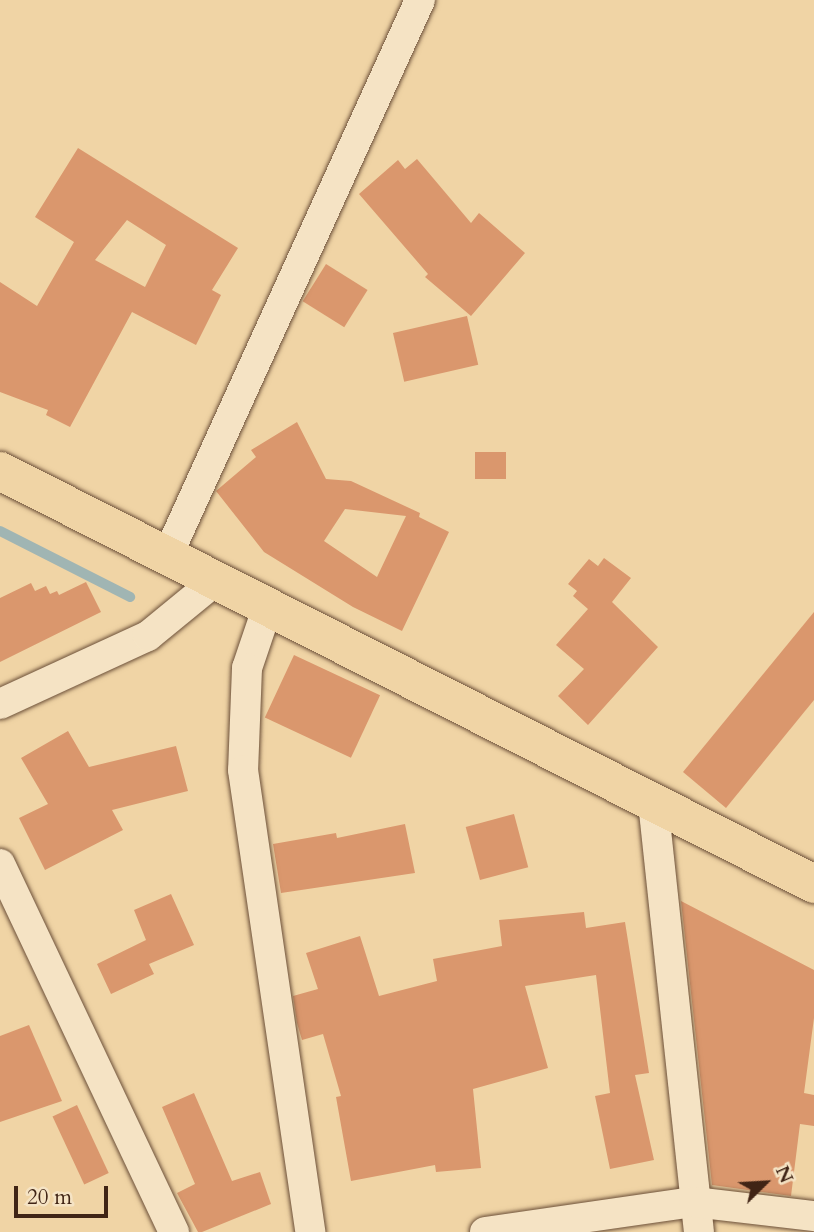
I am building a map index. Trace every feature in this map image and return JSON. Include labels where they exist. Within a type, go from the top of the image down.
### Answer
[{"type":"main road","points":[[0,471],[166,559],[268,606],[814,884]]},
{"type":"street","points":[[166,559],[421,0]]},
{"type":"street","points":[[0,704],[148,635],[214,582]]},
{"type":"street","points":[[268,606],[247,668],[243,769],[310,1232]]},
{"type":"street","points":[[653,802],[699,1232]]},
{"type":"street","points":[[0,864],[174,1232]]},
{"type":"street","points":[[485,1232],[694,1202],[814,1216]]},
{"type":"building","points":[[78,148],[238,248],[212,290],[221,295],[196,345],[132,312],[70,427],[46,415],[48,410],[0,392],[0,282],[37,306],[74,242],[35,217]],"holes":[[[127,220],[166,245],[145,287],[95,260]]]},
{"type":"building","points":[[417,159],[471,223],[479,213],[525,253],[471,316],[425,277],[428,274],[359,194],[398,160],[405,169]]},
{"type":"building","points":[[326,264],[368,290],[344,327],[303,301]]},
{"type":"building","points":[[467,316],[478,365],[404,382],[393,333]]},
{"type":"building","points":[[297,422],[326,479],[351,481],[420,513],[419,517],[449,532],[402,631],[353,607],[264,552],[216,491],[256,457],[251,450]],"holes":[[[345,509],[406,516],[377,577],[324,541]]]},
{"type":"building","points":[[475,452],[506,452],[506,479],[475,479]]},
{"type":"building","points":[[604,558],[631,578],[612,602],[658,647],[588,725],[558,696],[584,669],[556,645],[588,609],[573,596],[577,591],[568,584],[589,559],[598,566]]},
{"type":"building","points":[[86,582],[101,612],[0,662],[0,598],[31,583],[35,591],[46,586],[50,594],[57,591],[59,595]]},
{"type":"building","points":[[814,612],[814,700],[726,808],[683,772]]},
{"type":"building","points":[[294,655],[380,695],[351,758],[265,718]]},
{"type":"building","points":[[68,731],[89,767],[176,746],[188,791],[112,810],[123,830],[45,870],[19,818],[48,804],[21,758]]},
{"type":"building","points":[[514,814],[528,867],[480,880],[466,827]]},
{"type":"building","points":[[405,824],[415,873],[281,893],[273,844],[336,833],[337,838]]},
{"type":"building","points":[[171,894],[194,945],[149,964],[154,974],[111,994],[97,964],[146,940],[134,910]]},
{"type":"building","points":[[681,901],[814,970],[814,1018],[804,1093],[814,1095],[814,1126],[800,1124],[791,1196],[712,1185]]},
{"type":"building","points":[[584,912],[586,928],[625,922],[649,1073],[635,1075],[654,1160],[610,1169],[595,1096],[610,1093],[596,975],[525,986],[548,1068],[473,1089],[481,1168],[436,1172],[435,1165],[351,1181],[336,1097],[341,1096],[323,1034],[302,1040],[297,1023],[293,996],[318,989],[306,953],[360,936],[379,996],[437,981],[433,959],[502,946],[499,920]]},
{"type":"building","points":[[29,1025],[62,1101],[0,1122],[0,1036]]},
{"type":"building","points":[[194,1093],[232,1181],[260,1172],[271,1204],[202,1232],[198,1232],[177,1193],[195,1184],[162,1107]]},
{"type":"building","points":[[77,1105],[109,1173],[84,1184],[53,1116]]},
{"type":"waterway","points":[[0,531],[130,597]]}]
